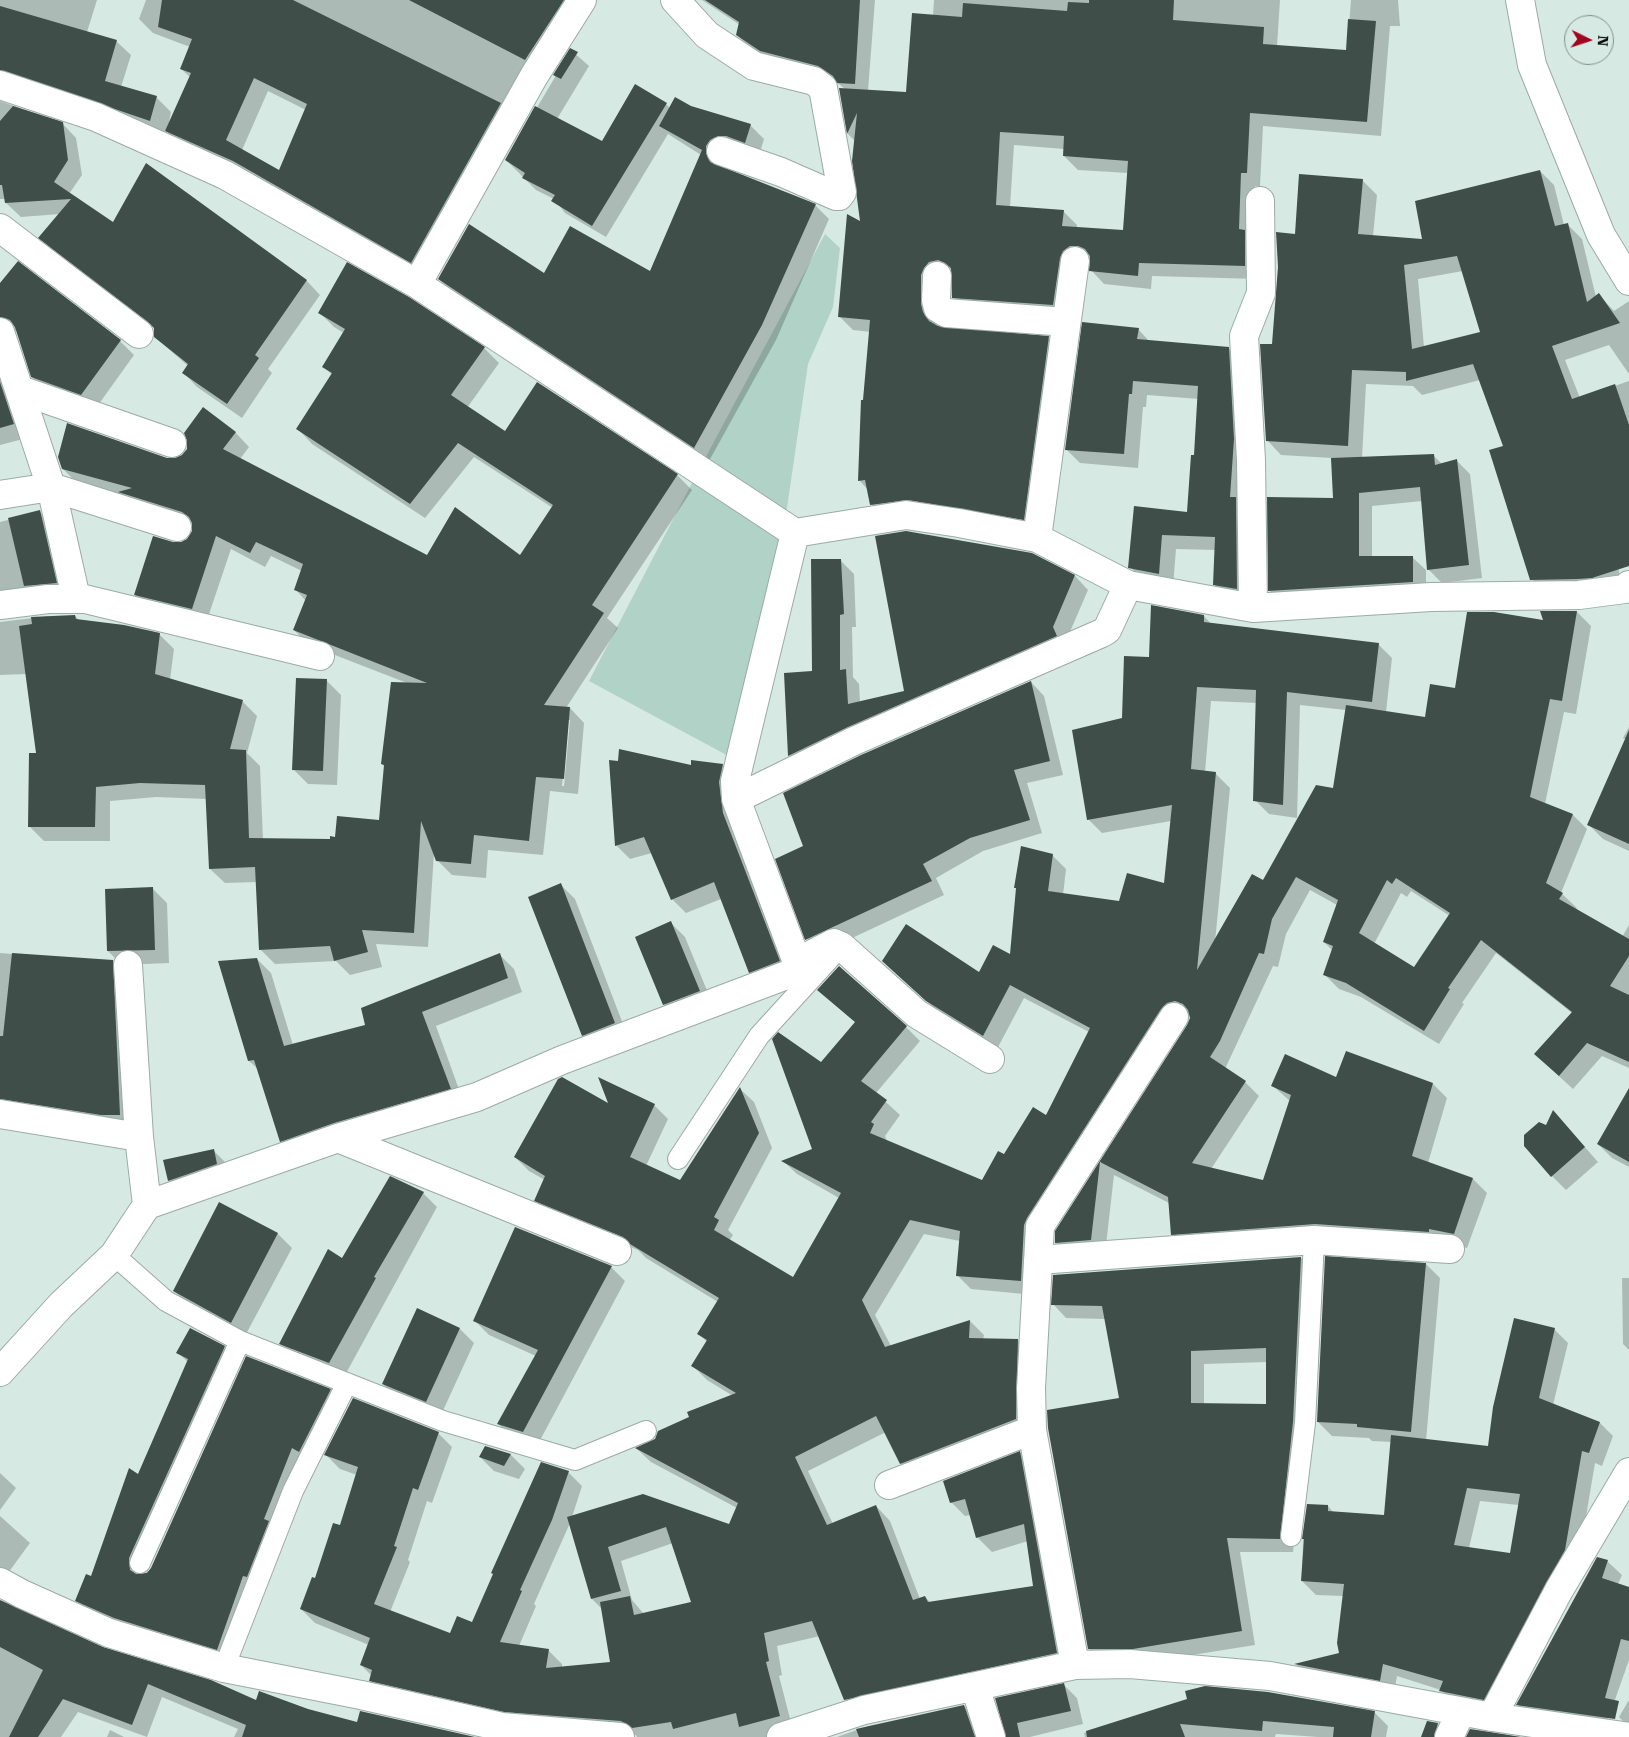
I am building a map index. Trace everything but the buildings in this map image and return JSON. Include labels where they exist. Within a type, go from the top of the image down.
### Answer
[{"type":"street","points":[[417,284],[534,76],[582,0]]},
{"type":"street","points":[[675,0],[707,35],[754,66],[814,81],[823,88],[842,192],[839,196],[836,196],[781,172],[721,151]]},
{"type":"street","points":[[1520,0],[1532,65],[1601,235],[1629,281]]},
{"type":"street","points":[[0,86],[96,117],[225,175],[417,284],[795,532],[906,514],[1037,538],[1128,585],[1253,608],[1431,598],[1579,595],[1628,589]]},
{"type":"street","points":[[1253,608],[1251,460],[1244,336],[1261,293],[1260,201]]},
{"type":"street","points":[[0,228],[139,334]]},
{"type":"street","points":[[1037,538],[1075,261]]},
{"type":"street","points":[[937,276],[936,300],[938,308],[946,313],[1066,322]]},
{"type":"street","points":[[0,332],[51,487],[76,598]]},
{"type":"street","points":[[20,390],[172,443]]},
{"type":"street","points":[[0,495],[51,487],[177,527]]},
{"type":"street","points":[[795,532],[735,781],[736,799],[797,962]]},
{"type":"street","points":[[736,799],[854,741],[1102,633],[1106,630],[1128,585]]},
{"type":"street","points":[[0,605],[48,599],[76,598],[320,656]]},
{"type":"street","points":[[0,1372],[61,1305],[114,1255],[147,1205],[338,1138],[477,1097],[562,1060],[792,973],[797,962],[834,943],[842,946],[917,1014],[990,1059]]},
{"type":"street","points":[[128,964],[139,1137],[147,1205]]},
{"type":"street","points":[[1075,1665],[1032,1430],[1031,1388],[1040,1226],[1174,1017]]},
{"type":"street","points":[[0,1114],[139,1137]]},
{"type":"street","points":[[338,1138],[617,1251]]},
{"type":"street","points":[[1038,1260],[1314,1240],[1450,1249]]},
{"type":"street","points":[[889,1486],[1032,1430]]},
{"type":"street","points":[[1492,1717],[1559,1590],[1629,1472]]},
{"type":"street","points":[[0,1582],[108,1633],[224,1668],[361,1695],[502,1727],[620,1737]]},
{"type":"street","points":[[781,1737],[864,1710],[1075,1665],[1130,1664],[1270,1676],[1461,1712],[1628,1737]]},
{"type":"street","points":[[975,1687],[991,1737]]},
{"type":"street","points":[[1449,1737],[1461,1712]]},
{"type":"lane","points":[[678,1159],[759,1036],[842,946]]},
{"type":"lane","points":[[1291,1536],[1305,1423],[1314,1240]]},
{"type":"lane","points":[[114,1255],[166,1301],[240,1341],[443,1421],[575,1460],[646,1431]]},
{"type":"lane","points":[[140,1562],[240,1341]]},
{"type":"lane","points":[[224,1668],[293,1491],[347,1383]]},
{"type":"green space","points":[[825,234],[840,248],[833,307],[808,364],[782,542],[734,759],[589,681]]}]
